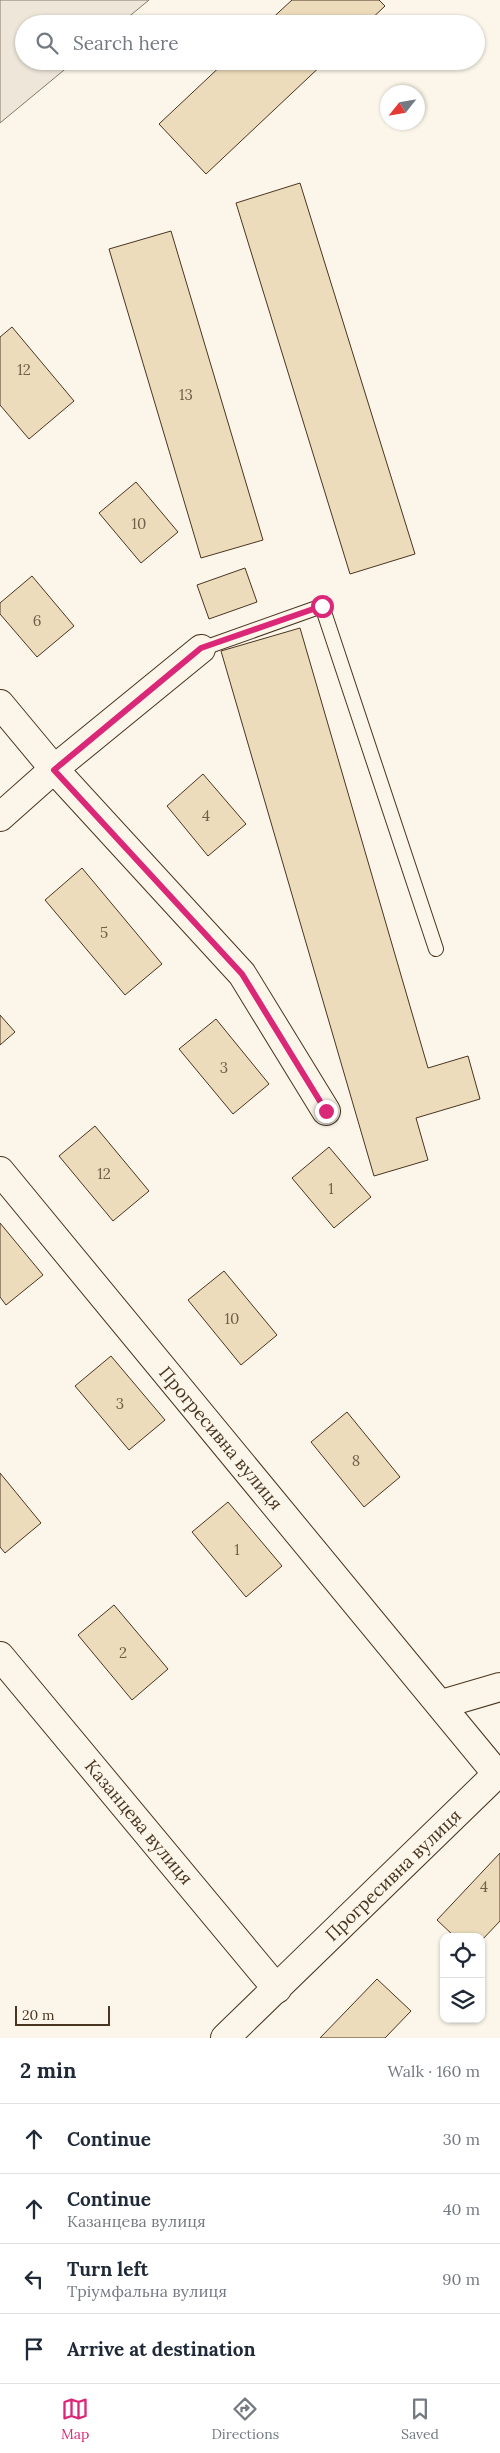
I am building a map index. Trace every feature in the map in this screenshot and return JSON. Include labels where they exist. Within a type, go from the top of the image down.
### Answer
[{"type":"street","points":[[0,817],[201,648]]},
{"type":"street","points":[[0,704],[54,770],[242,974],[326,1111]]},
{"type":"street","name":"Прогресивна вулиця","points":[[0,1171],[442,1704],[497,1774],[225,2038]]},
{"type":"street","name":"Казанцева вулиця","points":[[0,1656],[277,1989]]},
{"type":"street","points":[[442,1704],[500,1687]]},
{"type":"lane","points":[[201,648],[322,606],[436,949]]},
{"type":"shaded area","points":[[0,0],[149,0],[131,15],[15,15],[15,70],[64,70],[0,123]]},
{"type":"building","points":[[292,0],[379,0],[385,6],[376,15],[276,15]]},
{"type":"building","points":[[216,70],[316,70],[206,174],[159,124]]},
{"type":"building","points":[[300,183],[415,554],[350,574],[236,203]]},
{"type":"building","points":[[171,231],[263,540],[201,558],[109,249]]},
{"type":"building","points":[[12,327],[74,401],[29,439],[0,405],[0,337]]},
{"type":"building","points":[[136,482],[178,532],[141,563],[99,513]]},
{"type":"building","points":[[245,568],[257,602],[209,619],[197,585]]},
{"type":"building","points":[[32,576],[74,626],[37,657],[0,614],[0,603]]},
{"type":"building","points":[[300,628],[428,1068],[468,1056],[480,1099],[416,1118],[428,1160],[374,1176],[221,651]]},
{"type":"building","points":[[203,774],[246,824],[208,856],[167,806]]},
{"type":"building","points":[[82,868],[162,964],[125,995],[45,900]]},
{"type":"building","points":[[0,1015],[15,1032],[0,1045]]},
{"type":"building","points":[[216,1019],[269,1084],[233,1114],[179,1049]]},
{"type":"building","points":[[95,1126],[149,1191],[113,1221],[59,1156]]},
{"type":"building","points":[[329,1147],[371,1197],[334,1228],[292,1178]]},
{"type":"building","points":[[0,1223],[43,1275],[6,1305],[0,1297]]},
{"type":"building","points":[[224,1271],[277,1335],[241,1365],[188,1300]]},
{"type":"building","points":[[111,1356],[165,1420],[129,1450],[75,1386]]},
{"type":"building","points":[[347,1412],[400,1477],[364,1507],[311,1442]]},
{"type":"building","points":[[0,1473],[41,1523],[5,1553],[0,1547]]},
{"type":"building","points":[[228,1502],[282,1566],[246,1597],[192,1532]]},
{"type":"building","points":[[114,1605],[168,1669],[132,1700],[78,1635]]},
{"type":"building","points":[[500,1853],[500,1921],[485,1937],[485,1933],[451,1933],[437,1920]]},
{"type":"building","points":[[377,1979],[411,2011],[385,2038],[320,2038]]},
{"type":"route","points":[[322,606],[201,648],[54,770],[242,974],[326,1111]]}]
